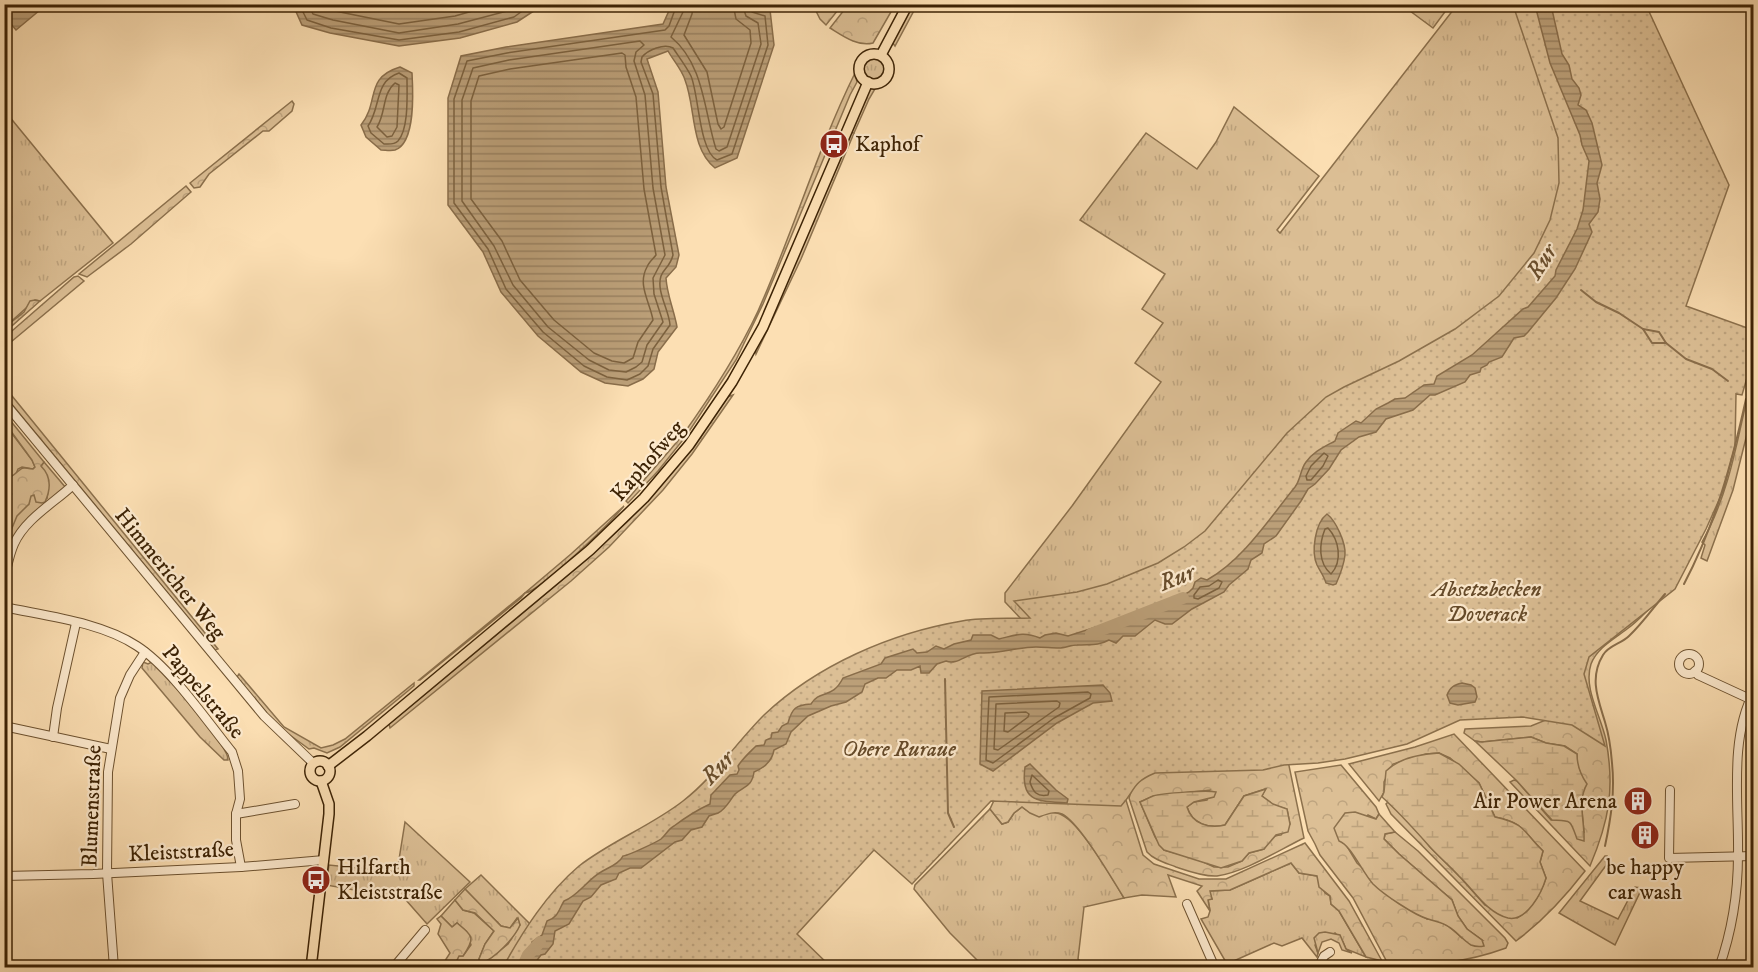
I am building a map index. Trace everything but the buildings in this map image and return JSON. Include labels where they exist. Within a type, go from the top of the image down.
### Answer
[{"type":"main road","name":"Kaphofweg","points":[[328,766],[590,550],[644,498],[688,445],[732,382],[763,327],[868,82],[861,76],[860,63],[869,55],[881,55],[908,4]]},
{"type":"main road","points":[[868,82],[876,83],[887,76],[889,64],[881,55]]},
{"type":"main road","points":[[321,761],[328,766],[329,775],[321,781],[314,780],[310,774],[313,763],[321,761]]},
{"type":"main road","points":[[311,968],[329,804],[321,781]]},
{"type":"street","name":"Himmericher Weg","points":[[4,402],[264,716],[313,763]]},
{"type":"street","points":[[4,580],[14,543],[35,517],[74,485]]},
{"type":"street","name":"Pappelstraße","points":[[4,607],[117,635],[157,661],[232,752],[238,771],[240,799],[236,814],[236,840],[241,867]]},
{"type":"street","points":[[52,737],[76,623]]},
{"type":"street","name":"Blumenstraße","points":[[114,968],[107,873],[108,772],[120,698],[130,675],[145,652]]},
{"type":"street","points":[[1695,671],[1698,675],[1752,696],[1738,744],[1736,902],[1719,968]]},
{"type":"street","points":[[4,726],[111,749]]},
{"type":"street","points":[[1670,790],[1670,858],[1754,856]]},
{"type":"street","points":[[236,814],[295,804]]},
{"type":"street","name":"Kleiststraße","points":[[4,876],[241,867],[324,860]]},
{"type":"street","points":[[1187,904],[1215,968]]},
{"type":"street","points":[[393,968],[425,930]]},
{"type":"street","points":[[1318,968],[1324,956],[1330,952]]},
{"type":"green space","points":[[813,5],[842,5],[826,25]]},
{"type":"green space","points":[[848,5],[895,5],[873,43],[867,44],[851,40],[830,28]]},
{"type":"green space","points":[[912,5],[917,5],[895,46],[892,42]]},
{"type":"green space","points":[[1402,5],[1450,5],[1433,28]]},
{"type":"green space","points":[[1457,5],[1532,6],[1577,229],[1256,521],[728,761],[1022,620],[1005,602],[1005,593],[1072,506],[1161,382],[1135,363],[1163,323],[1142,309],[1165,274],[1080,220],[1146,133],[1197,169],[1216,142],[1234,107],[1319,176],[1277,230],[1280,233]]},
{"type":"green space","name":"Obere Ruraue","points":[[1513,5],[1646,5],[1729,185],[1686,306],[1753,330],[1753,357],[1742,395],[1736,394],[1735,446],[1724,489],[1706,529],[1675,589],[1589,657],[1584,674],[1605,746],[1572,725],[1523,717],[1460,720],[1407,744],[1345,759],[1284,765],[1263,770],[1155,773],[1142,780],[1121,806],[991,801],[912,884],[874,850],[797,934],[831,967],[488,968],[493,962],[503,967],[536,913],[556,888],[579,866],[683,801],[715,771],[764,715],[807,681],[831,666],[882,643],[935,626],[970,620],[1030,618],[1014,601],[1077,592],[1107,584],[1158,563],[1205,531],[1287,433],[1326,397],[1399,361],[1455,329],[1499,296],[1534,253],[1550,220],[1559,183],[1558,138]]},
{"type":"green space","points":[[874,58],[882,61],[885,69],[882,77],[874,80],[866,77],[863,69],[866,61]]},
{"type":"green space","points":[[855,73],[857,82],[763,304],[736,360],[686,436],[682,436],[723,376],[758,311],[841,102]]},
{"type":"green space","points":[[879,82],[854,133],[848,132],[872,83]]},
{"type":"green space","points":[[292,101],[294,104],[292,111],[269,131],[263,131],[209,174],[200,187],[194,188],[190,183]]},
{"type":"green space","points":[[4,110],[113,243],[40,301],[35,300],[5,327]]},
{"type":"green space","points":[[848,132],[854,133],[801,259],[756,354],[755,348]]},
{"type":"green space","points":[[186,186],[191,192],[131,244],[87,277],[79,274]]},
{"type":"green space","points":[[78,276],[84,281],[5,347],[5,337]]},
{"type":"green space","points":[[30,301],[40,301],[5,332],[5,327],[24,312]]},
{"type":"green space","points":[[4,386],[218,649],[215,650],[5,396]]},
{"type":"green space","points":[[733,395],[692,454],[663,490],[609,547],[571,581],[390,728],[389,724],[585,561],[629,520],[663,483],[727,397]]},
{"type":"green space","points":[[1747,398],[1753,399],[1753,410],[1733,490],[1707,561],[1701,558],[1705,545],[1702,542],[1724,490],[1735,454]]},
{"type":"green space","points":[[5,414],[44,462],[41,466],[47,474],[49,488],[45,502],[36,502],[34,495],[31,496],[29,504],[17,516],[5,545],[5,481],[22,468],[33,469],[35,467],[5,423]]},
{"type":"green space","points":[[4,423],[35,467],[33,469],[22,467],[5,481]]},
{"type":"green space","points":[[682,436],[686,436],[628,503],[626,501]]},
{"type":"green space","points":[[44,462],[66,488],[26,521],[7,554],[5,549],[11,528],[31,495],[47,498],[48,492],[41,466]]},
{"type":"green space","points":[[624,506],[560,569],[546,581],[525,593],[571,554]]},
{"type":"green space","points":[[525,593],[521,598],[419,680]]},
{"type":"green space","points":[[1651,607],[1611,640],[1591,664],[1589,683],[1606,740],[1610,790],[1606,819],[1590,866],[1510,782],[1517,781],[1551,820],[1566,819],[1584,832],[1581,801],[1582,777],[1577,764],[1577,754],[1565,746],[1546,743],[1531,737],[1482,742],[1475,741],[1464,733],[1465,729],[1531,726],[1546,720],[1572,670]]},
{"type":"green space","points":[[143,662],[148,664],[152,662],[182,695],[219,741],[228,760],[224,760],[200,737],[142,668]]},
{"type":"green space","points":[[239,674],[284,727],[321,748],[345,739],[414,683],[414,686],[340,747],[327,753],[314,748],[309,749],[283,730],[268,716],[237,677]]},
{"type":"green space","points":[[1270,674],[1304,838],[1250,865],[1217,876],[1196,873],[1157,859],[1147,852],[1129,798],[1144,752]],"holes":[[[1265,789],[1262,796],[1273,805],[1287,809],[1290,824],[1281,835],[1271,839],[1264,849],[1249,853],[1242,861],[1228,867],[1214,867],[1197,859],[1164,850],[1155,837],[1140,802],[1154,796],[1210,790],[1207,800],[1194,802],[1187,807],[1193,818],[1202,824],[1219,826],[1225,825],[1244,796]]]},
{"type":"green space","points":[[1187,709],[1125,797],[1143,855],[1154,864],[1199,879],[1226,879],[1305,843],[1349,901],[1382,961],[1366,957],[1339,911],[1331,904],[1330,896],[1319,887],[1317,876],[1299,873],[1291,863],[1230,890],[1210,891],[1212,899],[1208,900],[1210,911],[1197,891],[1202,886],[1168,875],[1176,897],[1142,895],[1124,898],[1078,828],[1062,814],[1053,813],[1039,817],[1022,807],[1008,822],[1002,824],[990,809],[997,794]]},
{"type":"green space","points":[[1454,734],[1585,871],[1553,908],[1516,941],[1391,814],[1386,804],[1388,802],[1417,830],[1485,905],[1517,918],[1535,901],[1546,878],[1540,862],[1543,851],[1527,833],[1512,822],[1495,817],[1479,783],[1450,758],[1439,753],[1426,754],[1393,764],[1384,782],[1384,792],[1379,801],[1349,764]]},
{"type":"green space","points":[[1531,737],[1546,743],[1564,746],[1577,754],[1579,770],[1587,784],[1582,797],[1584,841],[1577,839],[1569,822],[1552,820],[1517,781],[1475,741]]},
{"type":"green space","points":[[1439,753],[1459,764],[1479,783],[1495,817],[1519,826],[1543,851],[1540,862],[1546,878],[1541,891],[1533,905],[1515,918],[1500,915],[1487,906],[1382,797],[1386,771],[1391,767],[1411,758]]},
{"type":"green space","points":[[1341,765],[1376,807],[1379,814],[1376,819],[1368,815],[1345,843],[1357,863],[1400,903],[1427,919],[1437,920],[1450,927],[1462,938],[1482,940],[1467,929],[1458,916],[1452,900],[1384,839],[1385,834],[1395,832],[1418,851],[1505,938],[1508,943],[1506,948],[1476,957],[1447,962],[1418,964],[1387,962],[1353,898],[1320,855],[1308,831],[1295,772]]},
{"type":"green space","points":[[1266,789],[1262,796],[1273,804],[1287,809],[1290,824],[1288,832],[1276,835],[1264,849],[1249,853],[1242,861],[1221,868],[1164,850],[1159,845],[1140,802],[1153,796],[1166,794],[1216,792],[1214,797],[1194,802],[1187,807],[1193,818],[1202,824],[1219,826],[1225,825],[1244,796]]},
{"type":"green space","points":[[1022,807],[1033,813],[1057,813],[1070,820],[1096,852],[1124,898],[1084,907],[1078,959],[1086,967],[985,968],[950,933],[914,889],[915,885],[990,809],[1002,824],[1008,822]]},
{"type":"green space","points":[[1355,812],[1376,819],[1379,814],[1395,832],[1385,834],[1384,839],[1452,900],[1458,916],[1467,929],[1482,940],[1484,946],[1471,945],[1446,925],[1422,917],[1373,884],[1352,853],[1339,841],[1334,828],[1345,813]]},
{"type":"green space","points":[[405,822],[470,882],[427,924],[405,899],[326,885],[329,865],[397,872]]},
{"type":"green space","points":[[1607,856],[1607,864],[1580,901],[1618,919],[1635,887],[1642,888],[1615,945],[1559,913]]},
{"type":"green space","points":[[1291,863],[1299,873],[1317,876],[1325,893],[1330,896],[1331,904],[1339,911],[1366,957],[1346,949],[1335,933],[1315,945],[1317,957],[1302,938],[1282,946],[1274,943],[1227,964],[1201,919],[1208,917],[1210,911],[1208,899],[1212,899],[1209,891],[1230,890]]},
{"type":"green space","points":[[481,875],[532,926],[515,967],[458,967],[455,963],[471,945],[466,931],[457,923],[452,927],[441,916],[455,900],[463,910],[474,913],[494,931],[479,959],[487,961],[508,944],[520,925],[517,918],[510,928],[501,926],[465,889]]},
{"type":"green space","points":[[465,889],[501,926],[510,928],[518,918],[520,925],[504,947],[481,963],[479,959],[485,944],[494,931],[475,913],[463,910],[455,900]]},
{"type":"green space","points":[[441,916],[452,927],[457,923],[471,938],[467,950],[463,956],[459,956],[456,962],[458,967],[441,967],[450,953],[438,934],[441,924],[437,919]]},
{"type":"green space","points":[[1319,933],[1340,935],[1346,949],[1352,953],[1342,950],[1339,943],[1331,939],[1322,942],[1318,953],[1314,938]]},
{"type":"water","points":[[672,4],[740,5],[770,10],[774,45],[737,158],[715,168],[707,160],[697,139],[688,91],[680,69],[668,51],[647,59],[658,92],[666,187],[679,255],[676,267],[666,278],[677,327],[658,352],[654,369],[643,379],[628,386],[605,383],[581,372],[538,336],[501,292],[483,252],[448,205],[448,98],[461,56],[506,47],[663,24]]},
{"type":"water","points":[[4,5],[46,5],[16,30],[5,17]]},
{"type":"water","points":[[293,5],[543,5],[517,22],[460,38],[399,46],[330,33],[302,25]]},
{"type":"water","points":[[1535,5],[1551,5],[1562,54],[1581,95],[1578,105],[1586,110],[1592,123],[1602,165],[1597,183],[1600,199],[1598,212],[1589,224],[1592,232],[1575,269],[1556,298],[1528,332],[1524,336],[1514,338],[1502,357],[1489,362],[1481,368],[1480,372],[1470,375],[1465,382],[1430,395],[1413,410],[1386,419],[1376,432],[1359,437],[1341,450],[1329,469],[1308,489],[1276,536],[1264,544],[1262,553],[1251,560],[1248,569],[1224,592],[1192,609],[1172,624],[1155,620],[1135,636],[1123,636],[1116,643],[1109,640],[1097,644],[1061,648],[1029,647],[976,653],[955,662],[946,661],[937,664],[929,673],[921,673],[920,666],[911,670],[897,670],[886,678],[878,678],[865,684],[862,692],[846,702],[808,716],[791,732],[786,744],[774,750],[767,764],[754,772],[749,783],[735,794],[723,809],[709,816],[702,827],[691,830],[682,840],[675,842],[641,868],[630,868],[619,873],[616,879],[601,885],[591,897],[583,901],[569,924],[555,931],[553,944],[532,967],[515,967],[520,961],[526,962],[530,956],[532,942],[542,935],[547,921],[556,915],[564,901],[623,856],[658,841],[672,827],[710,804],[711,795],[730,775],[737,774],[740,763],[756,746],[764,745],[766,740],[771,738],[772,733],[778,732],[788,723],[795,708],[811,704],[818,697],[835,689],[843,678],[881,664],[885,658],[913,649],[917,653],[927,652],[936,646],[944,649],[971,640],[973,635],[991,635],[999,639],[1020,634],[1040,638],[1056,633],[1068,636],[1096,627],[1116,628],[1155,611],[1189,592],[1195,582],[1201,578],[1207,580],[1232,562],[1255,538],[1295,487],[1309,458],[1335,441],[1338,433],[1356,421],[1361,423],[1376,409],[1395,399],[1405,398],[1424,385],[1434,384],[1437,376],[1472,355],[1528,307],[1555,276],[1577,229],[1583,210],[1589,161],[1550,63]]},
{"type":"water","points":[[400,67],[412,73],[413,103],[410,127],[402,145],[395,150],[381,150],[366,137],[361,125],[367,116],[374,91],[381,77]]},
{"type":"water","points":[[1327,514],[1337,527],[1345,550],[1342,570],[1336,584],[1333,585],[1326,583],[1314,553],[1317,531]]},
{"type":"water","points":[[1462,683],[1475,688],[1477,697],[1475,702],[1458,705],[1450,703],[1447,695],[1449,690]]},
{"type":"water","points":[[1103,685],[1110,693],[1112,701],[1093,703],[1057,723],[993,771],[980,764],[982,691]]},
{"type":"water","points":[[1030,764],[1068,799],[1067,803],[1048,802],[1029,794],[1024,779],[1025,767]]},
{"type":"waterway","points":[[1581,290],[1596,302],[1619,313],[1643,329],[1659,332],[1666,343],[1686,359],[1712,369],[1728,381]]},
{"type":"waterway","points":[[1643,329],[1652,343],[1666,343]]},
{"type":"waterway","points":[[1684,584],[1714,516],[1735,447],[1746,399]]},
{"type":"waterway","points":[[1605,846],[1612,805],[1613,774],[1609,737],[1596,688],[1596,672],[1603,655],[1629,636],[1665,594]]},
{"type":"waterway","name":"Rur","points":[[1091,634],[1183,598]]},
{"type":"waterway","points":[[1750,609],[1754,611]]},
{"type":"waterway","points":[[945,679],[948,813],[954,827]]},
{"type":"waterway","name":"Rur","points":[[522,968],[528,955],[540,942]]},
{"type":"place","name":"Kaphof","points":[[834,144]]},
{"type":"place","name":"Air Power Arena","points":[[1638,801]]},
{"type":"place","name":"be happy car wash","points":[[1645,835]]},
{"type":"place","name":"Hilfarth Kleiststraße","points":[[316,880]]},
{"type":"park label","name":"Absetzbecken Doverack","points":[[1487,602]]}]
